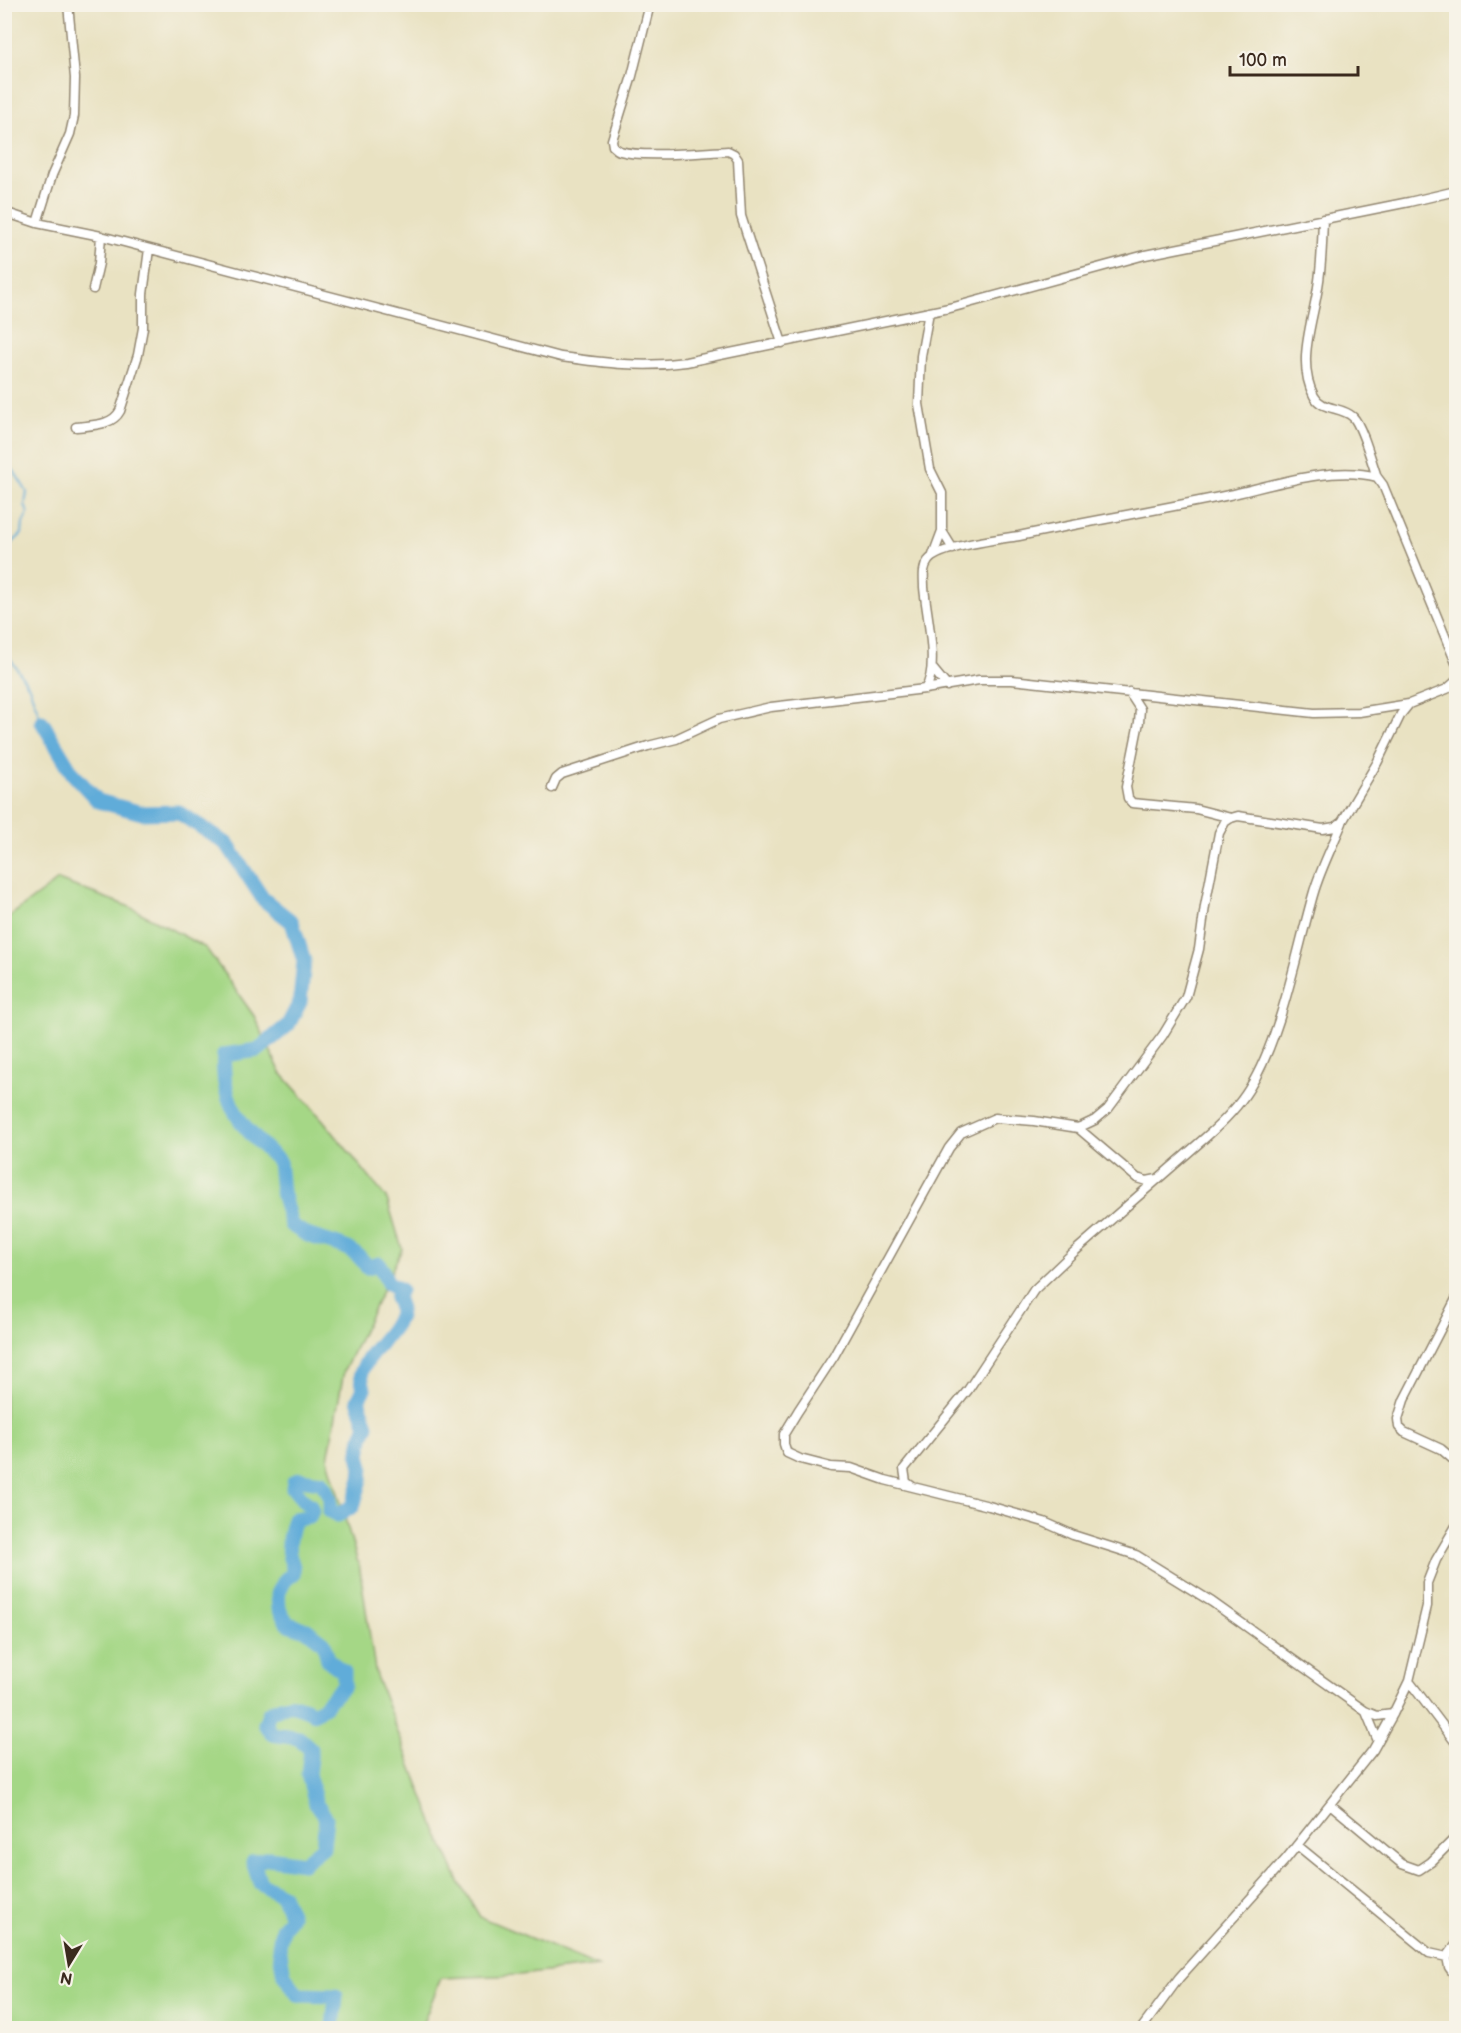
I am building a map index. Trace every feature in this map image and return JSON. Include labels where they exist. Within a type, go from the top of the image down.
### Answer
[{"type":"street","points":[[37,223],[52,175],[70,134],[74,116],[75,78],[68,4]]},
{"type":"street","points":[[650,4],[632,76],[612,140],[613,146],[620,151],[628,152],[728,151],[734,154],[740,168],[741,216],[782,343]]},
{"type":"street","points":[[4,212],[37,223],[101,236],[561,357],[610,364],[655,366],[676,364],[929,312],[1145,255],[1456,191]]},
{"type":"street","points":[[1323,219],[1318,289],[1308,336],[1306,372],[1315,399],[1322,405],[1339,410],[1355,419],[1377,477],[1383,485],[1456,663]]},
{"type":"street","points":[[93,289],[99,263],[101,236]]},
{"type":"street","points":[[76,427],[110,422],[116,419],[120,411],[138,356],[143,328],[143,294],[149,249]]},
{"type":"street","points":[[925,689],[930,683],[933,669],[925,610],[923,572],[933,555],[942,531],[942,493],[930,469],[919,404],[921,356],[929,312]]},
{"type":"street","points":[[933,555],[953,549],[1229,495],[1280,482],[1349,472],[1377,477]]},
{"type":"street","points":[[942,531],[953,549]]},
{"type":"street","points":[[933,669],[947,686]]},
{"type":"street","points":[[552,788],[556,779],[562,774],[676,739],[719,719],[771,706],[925,689],[979,680],[1012,680],[1314,713],[1359,712],[1409,704],[1447,689],[1456,681]]},
{"type":"street","points":[[1447,689],[1456,692]]},
{"type":"street","points":[[1128,692],[1140,710]]},
{"type":"street","points":[[1150,696],[1140,710],[1126,787],[1128,798],[1132,803],[1215,813],[1231,818]]},
{"type":"street","points":[[913,1487],[906,1482],[904,1469],[968,1390],[1034,1290],[1226,1118],[1249,1089],[1268,1050],[1281,1012],[1313,892],[1325,859],[1342,822],[1377,763],[1394,726],[1409,704]]},
{"type":"street","points":[[1215,813],[1219,833]]},
{"type":"street","points":[[1077,1128],[1095,1120],[1108,1109],[1163,1035],[1186,997],[1199,949],[1219,833],[1225,822],[1238,816],[1323,829],[1335,827],[1342,822]]},
{"type":"street","points":[[1158,1179],[1147,1181],[1137,1178],[1077,1128],[995,1118],[961,1133],[949,1148],[834,1356],[784,1434],[783,1444],[788,1453],[800,1459],[831,1467],[851,1468],[869,1475],[1044,1522],[1073,1535],[1136,1555],[1212,1602],[1366,1712],[1377,1716],[1393,1714]]},
{"type":"street","points":[[1456,1299],[1404,1400],[1398,1419],[1399,1427],[1404,1432],[1442,1449],[1456,1462]]},
{"type":"street","points":[[1142,2028],[1179,1978],[1297,1845],[1378,1741],[1409,1681],[1427,1606],[1427,1583],[1436,1560],[1456,1526]]},
{"type":"street","points":[[1409,1681],[1456,1743]]},
{"type":"street","points":[[1366,1712],[1378,1741]]},
{"type":"street","points":[[1330,1804],[1402,1864],[1413,1870],[1419,1870],[1431,1862],[1456,1837]]},
{"type":"street","points":[[1297,1845],[1429,1953],[1447,1957]]},
{"type":"street","points":[[1456,1945],[1447,1957],[1449,1967],[1456,1977]]},
{"type":"green space","points":[[58,880],[130,907],[206,948],[254,1016],[281,1073],[323,1120],[387,1199],[402,1249],[344,1371],[328,1459],[360,1570],[376,1676],[436,1830],[458,1880],[480,1917],[598,1966],[519,1975],[441,1978],[421,2028],[5,2028],[4,923],[6,919]]},
{"type":"waterway","points":[[4,460],[27,492],[25,505],[28,513],[23,523],[22,534],[4,550]]},
{"type":"waterway","points":[[4,649],[29,687],[42,722]]},
{"type":"waterway","points":[[42,722],[73,774],[98,801],[142,813],[178,812],[227,844],[263,899],[292,922],[304,961],[300,1002],[288,1025],[258,1050],[224,1055],[224,1073],[230,1102],[245,1127],[279,1161],[282,1192],[291,1225],[310,1236],[350,1250],[367,1267],[379,1264],[388,1283],[400,1290],[396,1298],[400,1309],[398,1318],[365,1363],[361,1373],[364,1389],[358,1400],[367,1425],[359,1455],[362,1467],[361,1479],[353,1506],[338,1515],[330,1511],[330,1498],[322,1482],[300,1479],[294,1482],[293,1488],[310,1505],[312,1511],[309,1517],[294,1519],[289,1546],[293,1574],[285,1580],[278,1594],[279,1609],[288,1624],[307,1630],[324,1643],[328,1660],[344,1672],[344,1685],[315,1713],[297,1706],[282,1706],[269,1713],[265,1724],[272,1734],[299,1738],[311,1749],[308,1774],[316,1804],[326,1818],[323,1847],[303,1863],[269,1858],[253,1862],[260,1883],[282,1895],[291,1916],[282,1929],[279,1947],[284,1975],[298,1995],[336,1996],[333,2028]]}]
